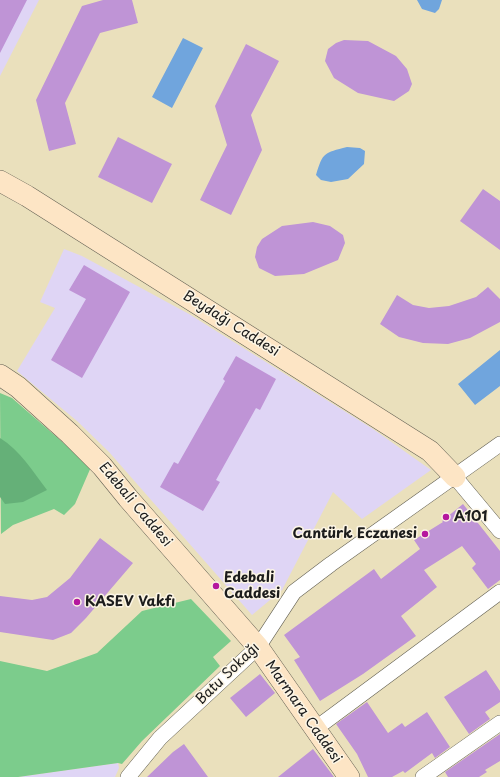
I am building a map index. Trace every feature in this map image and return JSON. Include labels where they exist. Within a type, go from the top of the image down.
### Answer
[{"type":"street","name":"Beydağı Caddesi","points":[[0,181],[27,196],[430,451],[455,477]]},
{"type":"street","name":"Edebali Caddesi","points":[[0,375],[18,388],[70,434],[102,466],[258,647]]},
{"type":"street","name":"Batu Sokağı","points":[[128,777],[160,738],[258,647],[294,592],[500,444]]},
{"type":"street","points":[[455,477],[500,531]]},
{"type":"street","points":[[315,729],[500,592]]},
{"type":"street","name":"Marmara Caddesi","points":[[258,647],[349,777]]},
{"type":"street","points":[[423,777],[500,723]]},
{"type":"shaded area","points":[[0,0],[39,0],[0,76]]},
{"type":"shaded area","points":[[64,249],[82,256],[189,314],[373,429],[431,470],[362,519],[333,492],[282,590],[252,615],[109,452],[77,421],[17,371],[55,308],[40,302]]},
{"type":"shaded area","points":[[118,763],[119,768],[115,777],[18,777]]},
{"type":"green space","points":[[0,393],[12,398],[91,467],[75,504],[64,515],[54,509],[13,525],[1,534]]},
{"type":"green space","points":[[0,438],[20,455],[47,490],[23,502],[5,504],[0,497]]},
{"type":"green space","points":[[191,599],[231,641],[213,657],[220,666],[142,741],[122,764],[118,763],[18,777],[0,777],[0,661],[47,671],[97,653],[142,611]]},
{"type":"water","points":[[417,0],[442,0],[439,9],[435,13],[422,9]]},
{"type":"water","points":[[183,38],[203,48],[172,108],[152,97]]},
{"type":"water","points":[[347,147],[360,148],[365,151],[364,164],[348,179],[331,182],[321,180],[316,175],[323,158],[329,152]]},
{"type":"water","points":[[500,350],[500,386],[475,405],[458,384]]},
{"type":"building","points":[[0,0],[27,0],[0,53]]},
{"type":"building","points":[[103,0],[132,0],[138,23],[100,33],[65,103],[76,144],[49,151],[36,100],[82,6]]},
{"type":"building","points":[[344,40],[368,41],[396,56],[407,69],[412,84],[409,91],[394,101],[358,93],[334,78],[325,61],[328,49],[336,43]]},
{"type":"building","points":[[246,44],[279,61],[251,115],[262,150],[231,215],[200,200],[227,145],[215,106]]},
{"type":"building","points":[[118,137],[172,164],[152,203],[98,177]]},
{"type":"building","points":[[483,189],[500,201],[500,250],[460,221]]},
{"type":"building","points":[[313,222],[330,226],[343,235],[345,243],[338,260],[304,274],[275,276],[259,268],[255,257],[257,247],[262,239],[282,226]]},
{"type":"building","points":[[84,265],[130,292],[82,378],[51,360],[86,299],[69,290]]},
{"type":"building","points":[[488,287],[500,299],[500,322],[470,338],[448,344],[423,343],[399,337],[380,324],[397,295],[413,305],[429,308],[449,306],[476,297]]},
{"type":"building","points":[[236,356],[276,379],[260,410],[256,408],[216,480],[220,482],[203,511],[160,487],[174,462],[178,464],[225,381],[223,379]]},
{"type":"building","points":[[463,504],[500,551],[500,580],[488,589],[472,568],[476,564],[462,546],[424,570],[437,587],[401,616],[416,636],[363,674],[320,701],[294,660],[300,657],[284,635],[374,569],[381,579],[420,549],[414,540],[443,522],[442,521]]},
{"type":"building","points":[[100,538],[133,563],[86,618],[71,633],[53,640],[0,632],[0,596],[32,600],[47,597],[70,578]]},
{"type":"building","points":[[486,670],[500,691],[500,702],[485,712],[490,719],[469,734],[444,697]]},
{"type":"building","points":[[260,674],[275,693],[246,717],[230,698]]},
{"type":"building","points":[[367,702],[388,733],[402,723],[405,727],[427,712],[450,747],[435,758],[432,753],[405,773],[403,771],[392,777],[368,777],[357,754],[336,724]]},
{"type":"building","points":[[500,734],[500,761],[485,770],[487,772],[479,777],[448,777],[445,772]]},
{"type":"building","points":[[184,744],[208,777],[147,777],[173,752]]},
{"type":"building","points":[[313,749],[334,777],[278,777]]},
{"type":"place","name":"A101","points":[[446,517]]},
{"type":"place","name":"Cantürk Eczanesi","points":[[425,534]]},
{"type":"place","name":"Edebali̇ Caddesi̇","points":[[216,586]]},
{"type":"place","name":"KASEV Vakfı","points":[[77,602]]}]
